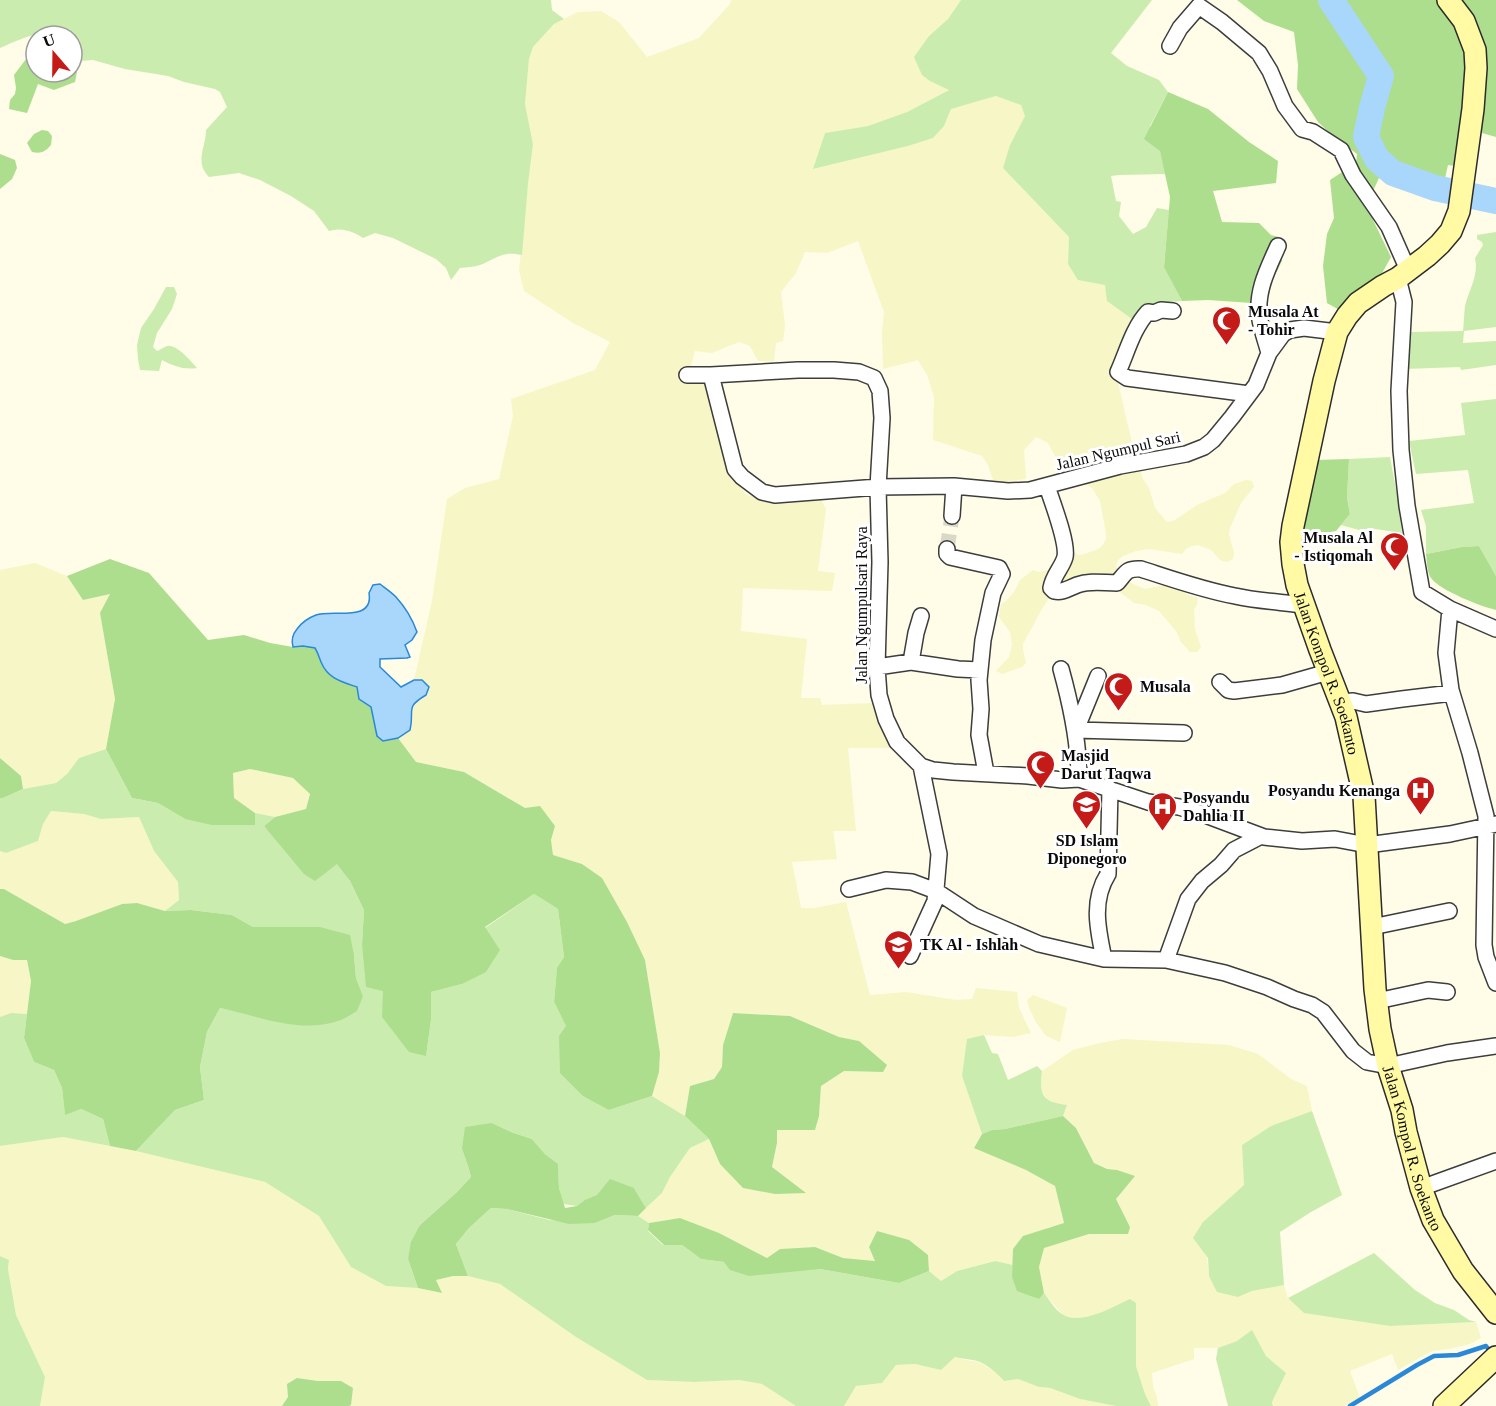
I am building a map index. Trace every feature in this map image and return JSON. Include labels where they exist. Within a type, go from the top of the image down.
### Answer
[{"type":"main road","name":"Jalan Kompol R. Soekanto","points":[[1448,0],[1464,21],[1475,50],[1476,68],[1473,109],[1459,211],[1451,231],[1427,255],[1403,274],[1358,303],[1337,332],[1322,390],[1291,542],[1298,585],[1346,717],[1364,796],[1377,1001],[1388,1066],[1402,1110],[1421,1188],[1433,1221],[1462,1271],[1496,1313]]},
{"type":"main road","points":[[1444,1406],[1494,1358]]},
{"type":"street","points":[[1170,46],[1180,28],[1199,6],[1222,22],[1259,53],[1270,71],[1285,106],[1302,129],[1313,132],[1341,150],[1353,175],[1389,227],[1403,274],[1404,302],[1399,391],[1401,450],[1407,506],[1422,592],[1450,609],[1496,629]]},
{"type":"street","points":[[1269,353],[1260,321],[1260,298],[1261,287],[1278,246]]},
{"type":"street","points":[[1173,310],[1148,312],[1143,317],[1118,372],[1127,378],[1249,394]]},
{"type":"street","name":"Jalan Ngumpul Sari","points":[[711,375],[732,465],[742,477],[762,492],[775,495],[878,487],[954,486],[1008,491],[1030,490],[1120,466],[1186,454],[1204,447],[1213,440],[1256,385],[1269,353],[1283,334],[1290,330],[1304,328],[1337,332]]},
{"type":"street","name":"Jalan Ngumpulsari Raya","points":[[687,375],[834,370],[859,372],[874,378],[880,391],[882,418],[878,487],[880,562],[877,667],[879,695],[886,719],[897,742],[921,766]]},
{"type":"street","points":[[952,516],[954,486]]},
{"type":"street","points":[[1047,486],[1064,544],[1065,558],[1053,580],[1054,591],[1059,592],[1090,581],[1117,583],[1126,571],[1132,568],[1236,597],[1304,605]]},
{"type":"street","points":[[947,549],[950,557],[999,567],[1002,574],[993,593],[979,680],[981,710],[979,735],[986,773]]},
{"type":"street","points":[[1450,609],[1446,653],[1452,693],[1486,816],[1491,825],[1484,945],[1496,983]]},
{"type":"street","points":[[911,662],[921,616]]},
{"type":"street","points":[[877,667],[911,662],[981,670]]},
{"type":"street","points":[[1061,669],[1076,730],[1079,779]]},
{"type":"street","points":[[1220,682],[1228,690],[1234,691],[1282,685],[1328,672]]},
{"type":"street","points":[[1076,730],[1098,676]]},
{"type":"street","points":[[1340,702],[1353,701],[1366,704],[1452,693]]},
{"type":"street","points":[[1076,730],[1184,733]]},
{"type":"street","points":[[910,956],[935,901],[939,854],[921,766],[933,770],[1062,780],[1079,779],[1148,802],[1179,807],[1208,816],[1261,836],[1302,841],[1335,839],[1367,845],[1450,834],[1491,825]]},
{"type":"street","points":[[1104,959],[1096,912],[1098,896],[1108,874],[1110,789]]},
{"type":"street","points":[[1166,960],[1188,899],[1202,881],[1234,850],[1261,836]]},
{"type":"street","points":[[849,889],[886,880],[912,882],[936,891],[974,916],[1039,944],[1104,959],[1166,960],[1225,973],[1267,987],[1312,1005],[1323,1012],[1353,1051],[1367,1062],[1388,1066],[1447,1053],[1496,1046]]},
{"type":"street","points":[[1372,927],[1449,911]]},
{"type":"street","points":[[1377,1001],[1428,990],[1447,992]]},
{"type":"street","points":[[1421,1188],[1496,1161]]},
{"type":"green space","points":[[0,0],[551,0],[552,10],[564,19],[554,24],[533,47],[529,59],[525,104],[533,144],[522,255],[504,255],[480,265],[460,268],[451,280],[446,268],[436,259],[393,238],[375,233],[363,238],[347,230],[329,231],[314,211],[260,180],[239,173],[209,177],[201,160],[206,130],[227,107],[220,92],[215,89],[168,76],[125,69],[93,60],[84,61],[84,24],[24,24],[24,38],[0,48]]},
{"type":"green space","points":[[731,0],[961,0],[948,19],[929,36],[930,81],[950,89],[907,112],[868,126],[825,133],[814,169],[933,138],[944,126],[951,109],[996,96],[1021,105],[1025,116],[1010,145],[1043,209],[1069,237],[1068,264],[1105,285],[1135,323],[1115,369],[1135,456],[1155,508],[1169,522],[1197,505],[1225,493],[1234,484],[1246,480],[1252,481],[1254,487],[1241,503],[1230,528],[1233,559],[1227,562],[1220,560],[1211,550],[1198,545],[1186,549],[1182,554],[1149,549],[1136,551],[1118,560],[1116,566],[1118,572],[1122,578],[1133,584],[1145,589],[1170,584],[1198,598],[1194,610],[1195,629],[1201,647],[1197,652],[1190,652],[1159,611],[1134,603],[1112,586],[1053,594],[1023,644],[1026,663],[1022,667],[1002,674],[996,671],[1009,657],[1012,645],[1010,632],[999,617],[1001,604],[1014,592],[1020,580],[1033,570],[1039,572],[1052,569],[1060,553],[1073,551],[1078,555],[1085,554],[1098,549],[1106,539],[1100,501],[1092,488],[1067,473],[1067,460],[1057,460],[1048,443],[1036,437],[1024,450],[1026,479],[994,483],[988,465],[982,456],[933,440],[934,397],[927,375],[918,360],[883,369],[884,312],[858,241],[827,253],[805,252],[796,273],[781,292],[785,325],[783,341],[776,343],[774,361],[758,361],[750,346],[739,342],[712,353],[695,351],[690,369],[708,381],[732,478],[747,495],[783,504],[821,500],[826,509],[818,571],[835,573],[832,591],[743,588],[741,631],[807,639],[801,698],[820,698],[822,705],[875,703],[894,748],[848,748],[856,831],[833,831],[837,859],[792,862],[801,908],[846,902],[870,995],[906,992],[956,1000],[972,999],[976,988],[1017,992],[1019,1008],[1031,1033],[1013,1037],[984,1035],[962,1076],[982,1134],[974,1147],[1026,1170],[1055,1186],[1064,1224],[1049,1227],[1013,1249],[1013,1265],[994,1261],[957,1271],[941,1281],[929,1271],[928,1255],[877,1231],[869,1247],[876,1261],[843,1258],[815,1247],[780,1249],[767,1258],[719,1233],[680,1218],[649,1223],[638,1216],[662,1193],[690,1148],[709,1139],[720,1164],[805,1193],[772,1167],[777,1130],[819,1116],[821,1086],[844,1071],[883,1072],[859,1041],[839,1037],[790,1016],[733,1013],[723,1045],[722,1067],[714,1079],[690,1086],[685,1116],[652,1096],[659,1072],[660,1053],[645,960],[582,864],[553,855],[551,840],[555,826],[464,772],[416,762],[398,738],[410,729],[412,724],[410,714],[413,705],[426,695],[422,680],[414,680],[432,601],[447,499],[465,488],[499,479],[513,416],[511,399],[595,370],[610,342],[573,323],[524,291],[519,270],[533,144],[525,104],[529,59],[533,47],[554,24],[578,12],[601,11],[619,22],[647,57],[699,38],[730,4]]},
{"type":"green space","points":[[961,0],[1152,0],[1111,53],[1127,66],[1159,80],[1168,92],[1150,126],[1166,174],[1111,176],[1116,201],[1121,202],[1119,216],[1133,234],[1146,227],[1157,208],[1169,210],[1164,266],[1182,301],[1156,303],[1143,309],[1135,323],[1107,301],[1105,285],[1078,280],[1068,264],[1069,237],[1003,168],[1010,145],[1025,116],[1021,105],[996,96],[951,109],[944,126],[933,138],[813,169],[825,133],[868,126],[907,112],[949,90],[922,75],[914,57],[929,36],[948,19]]},
{"type":"green space","points":[[1237,0],[1496,0],[1496,137],[1475,131],[1462,167],[1448,165],[1440,200],[1410,187],[1379,178],[1367,204],[1391,257],[1380,277],[1343,312],[1327,303],[1323,266],[1327,234],[1334,218],[1330,180],[1356,163],[1357,154],[1318,122],[1297,89],[1298,65],[1294,32],[1264,21]]},
{"type":"green space","points":[[24,62],[24,84],[38,84],[27,113],[9,109],[10,100],[16,88],[14,75]]},
{"type":"green space","points":[[38,84],[70,84],[54,90]]},
{"type":"green space","points":[[1168,92],[1208,109],[1249,142],[1278,161],[1276,183],[1213,191],[1222,222],[1259,223],[1271,235],[1279,237],[1282,261],[1273,279],[1266,304],[1208,300],[1182,301],[1164,267],[1170,197],[1160,151],[1144,139]]},
{"type":"green space","points":[[42,130],[48,131],[52,136],[51,145],[43,152],[32,152],[27,143],[34,134]]},
{"type":"green space","points":[[0,154],[15,160],[17,168],[12,179],[0,189]]},
{"type":"green space","points":[[1496,232],[1496,327],[1464,331],[1463,343],[1496,341],[1496,365],[1461,370],[1460,367],[1404,369],[1409,332],[1463,331],[1465,306],[1476,271],[1475,258],[1483,245],[1477,239],[1477,235]]},
{"type":"green space","points":[[166,287],[174,287],[177,294],[172,309],[157,333],[153,347],[157,351],[167,346],[173,347],[185,355],[197,368],[179,367],[162,360],[159,371],[140,370],[137,345],[141,328]]},
{"type":"green space","points":[[1496,399],[1496,576],[1479,546],[1426,554],[1426,526],[1421,510],[1474,503],[1468,470],[1416,474],[1409,441],[1465,435],[1461,403]]},
{"type":"green space","points":[[1390,457],[1402,533],[1375,529],[1359,530],[1341,525],[1350,514],[1347,498],[1349,459]]},
{"type":"green space","points":[[1349,459],[1347,498],[1350,514],[1336,531],[1309,536],[1303,524],[1316,460]]},
{"type":"green space","points":[[1479,546],[1496,576],[1496,610],[1452,593],[1436,583],[1429,573],[1426,554]]},
{"type":"green space","points":[[110,559],[149,573],[208,640],[244,635],[270,643],[315,648],[327,672],[336,679],[357,687],[359,699],[371,707],[377,736],[383,740],[398,738],[416,762],[464,772],[525,808],[540,806],[555,826],[551,840],[553,855],[582,864],[602,878],[645,960],[660,1053],[659,1072],[652,1096],[609,1110],[583,1096],[560,1073],[559,1036],[566,1026],[554,1002],[557,968],[564,957],[558,909],[534,894],[485,927],[500,950],[486,972],[462,984],[431,992],[431,1020],[426,1056],[409,1052],[382,1017],[383,991],[366,987],[362,944],[364,910],[350,881],[337,864],[315,881],[304,874],[264,826],[275,817],[306,809],[310,794],[293,778],[250,769],[233,773],[234,798],[255,813],[255,825],[212,825],[185,819],[158,803],[132,798],[106,749],[115,699],[100,613],[110,594],[83,600],[67,576]]},
{"type":"green space","points":[[35,563],[67,576],[83,600],[111,593],[100,613],[115,699],[106,749],[79,758],[67,774],[56,783],[23,789],[21,776],[0,758],[0,570]]},
{"type":"green space","points":[[106,749],[132,798],[158,803],[185,819],[254,825],[255,813],[275,817],[264,826],[278,841],[338,864],[350,881],[364,910],[362,944],[383,990],[426,1055],[431,1020],[431,992],[462,984],[485,928],[534,894],[558,909],[564,957],[557,969],[554,1002],[609,1110],[652,1096],[685,1116],[709,1139],[690,1148],[662,1193],[646,1208],[634,1188],[597,1196],[577,1206],[563,1204],[559,1188],[558,1164],[545,1154],[532,1139],[492,1123],[462,1149],[471,1177],[420,1225],[408,1259],[418,1288],[386,1286],[351,1267],[319,1216],[265,1182],[136,1151],[175,1110],[204,1100],[200,1067],[207,1032],[220,1008],[250,1014],[363,996],[356,978],[354,955],[320,927],[253,927],[232,915],[191,910],[165,911],[179,900],[178,882],[154,851],[139,817],[101,819],[84,814],[51,811],[43,824],[38,841],[6,853],[0,851],[0,798],[23,789],[56,783],[67,774],[79,758]]},
{"type":"green space","points":[[0,758],[21,776],[23,789],[3,798],[0,798]]},
{"type":"green space","points":[[250,769],[293,778],[310,794],[306,809],[275,817],[255,813],[234,798],[233,773]]},
{"type":"green space","points":[[51,811],[84,814],[101,819],[139,817],[154,851],[178,882],[179,900],[165,911],[137,903],[122,904],[65,924],[4,889],[0,889],[0,851],[6,853],[38,841],[43,824]]},
{"type":"green space","points":[[0,889],[4,889],[65,924],[122,904],[137,903],[165,911],[191,910],[232,915],[253,927],[320,927],[350,935],[356,978],[363,996],[357,1011],[347,1017],[311,1026],[280,1023],[220,1008],[207,1032],[200,1067],[204,1100],[175,1110],[136,1151],[110,1146],[103,1119],[81,1109],[65,1115],[62,1088],[54,1070],[34,1062],[24,1038],[31,981],[27,960],[13,960],[0,956]]},
{"type":"green space","points":[[0,956],[13,960],[27,960],[31,981],[27,1014],[11,1013],[0,1017]]},
{"type":"green space","points":[[1033,995],[1067,1008],[1060,1042],[1046,1036],[1036,1022],[1027,1000]]},
{"type":"green space","points":[[11,1013],[27,1014],[24,1038],[34,1062],[54,1070],[62,1088],[65,1114],[81,1109],[103,1119],[110,1146],[63,1137],[0,1146],[0,1017]]},
{"type":"green space","points":[[733,1013],[790,1016],[839,1037],[859,1041],[887,1065],[883,1072],[844,1071],[821,1086],[819,1116],[815,1130],[777,1130],[772,1167],[806,1193],[775,1194],[743,1188],[720,1164],[709,1139],[685,1116],[690,1086],[714,1079],[722,1067],[723,1045]]},
{"type":"green space","points":[[984,1035],[992,1053],[998,1054],[1008,1080],[1037,1066],[1042,1071],[1042,1092],[1052,1102],[1067,1105],[1063,1116],[982,1134],[962,1076],[967,1039]]},
{"type":"green space","points":[[1123,1039],[1229,1045],[1258,1054],[1291,1079],[1307,1086],[1312,1111],[1271,1126],[1242,1145],[1244,1185],[1203,1222],[1209,1276],[1238,1297],[1252,1291],[1284,1285],[1288,1299],[1390,1326],[1476,1322],[1481,1338],[1470,1344],[1432,1351],[1398,1370],[1392,1354],[1350,1371],[1360,1398],[1344,1406],[1274,1406],[1272,1402],[1286,1373],[1266,1356],[1252,1331],[1237,1341],[1218,1348],[1194,1348],[1194,1359],[1152,1373],[1158,1406],[1151,1406],[1136,1366],[1135,1303],[1092,1316],[1074,1318],[1063,1315],[1044,1293],[1039,1267],[1043,1248],[1089,1234],[1130,1227],[1116,1199],[1117,1170],[1107,1169],[1094,1163],[1076,1128],[1063,1116],[1067,1105],[1057,1104],[1047,1099],[1040,1088],[1042,1071],[1073,1050]]},
{"type":"green space","points":[[1312,1111],[1342,1195],[1280,1232],[1284,1285],[1252,1291],[1238,1297],[1217,1292],[1209,1276],[1208,1258],[1193,1238],[1203,1222],[1244,1185],[1242,1145],[1271,1126]]},
{"type":"green space","points":[[1063,1116],[1076,1128],[1094,1163],[1135,1176],[1116,1199],[1130,1227],[1128,1234],[1089,1234],[1044,1248],[1039,1267],[1044,1293],[1039,1299],[1017,1291],[1012,1277],[1013,1249],[1023,1236],[1064,1223],[1055,1186],[1026,1170],[974,1148],[982,1134],[992,1130]]},
{"type":"green space","points":[[492,1123],[532,1139],[545,1154],[558,1164],[559,1188],[565,1208],[577,1206],[597,1195],[610,1179],[634,1188],[646,1208],[638,1216],[615,1215],[595,1223],[569,1224],[507,1209],[491,1208],[469,1228],[456,1244],[468,1276],[453,1276],[436,1280],[442,1293],[418,1288],[408,1259],[411,1242],[420,1225],[471,1177],[462,1149],[465,1127]]},
{"type":"green space","points":[[63,1137],[136,1151],[265,1182],[319,1216],[351,1267],[386,1286],[418,1288],[441,1293],[436,1280],[453,1276],[468,1276],[500,1284],[576,1337],[647,1380],[694,1382],[739,1380],[762,1384],[796,1406],[349,1406],[351,1405],[341,1381],[297,1378],[282,1406],[40,1406],[45,1377],[16,1315],[8,1269],[9,1260],[0,1256],[0,1146]]},
{"type":"green space","points":[[491,1208],[507,1209],[549,1220],[595,1223],[615,1215],[638,1216],[649,1223],[648,1231],[663,1245],[682,1245],[701,1259],[820,1269],[899,1283],[929,1271],[941,1281],[957,1271],[995,1261],[1013,1265],[1012,1277],[1038,1299],[1044,1293],[1057,1310],[1069,1317],[1087,1317],[1130,1299],[1136,1303],[1136,1366],[1151,1406],[1116,1406],[1080,1399],[1018,1379],[1004,1381],[980,1362],[955,1357],[941,1370],[915,1364],[896,1365],[882,1383],[856,1386],[844,1406],[796,1406],[762,1384],[739,1380],[694,1382],[647,1380],[576,1337],[500,1284],[468,1276],[456,1244],[469,1228]]},
{"type":"green space","points":[[680,1218],[719,1233],[767,1258],[780,1249],[815,1247],[843,1258],[875,1261],[869,1247],[877,1231],[909,1240],[928,1255],[929,1271],[899,1283],[820,1269],[749,1276],[730,1270],[724,1262],[701,1259],[682,1245],[664,1245],[648,1230],[649,1223]]},
{"type":"green space","points":[[1374,1253],[1415,1290],[1435,1303],[1476,1322],[1390,1326],[1304,1313],[1288,1298]]},
{"type":"green space","points":[[0,1256],[9,1260],[8,1269],[16,1315],[45,1377],[40,1406],[0,1406]]},
{"type":"green space","points":[[1252,1330],[1266,1356],[1286,1373],[1272,1402],[1273,1406],[1228,1406],[1216,1359],[1218,1348],[1237,1341]]},
{"type":"green space","points":[[955,1357],[979,1362],[997,1373],[1004,1381],[1018,1379],[1080,1399],[1116,1406],[844,1406],[856,1386],[881,1383],[896,1365],[915,1364],[941,1370]]},
{"type":"green space","points":[[297,1378],[341,1381],[353,1388],[351,1405],[282,1406],[288,1397],[287,1384]]},
{"type":"water","points":[[380,584],[403,605],[417,632],[405,645],[410,657],[380,659],[380,667],[401,687],[414,680],[422,680],[429,687],[426,695],[419,699],[413,707],[410,730],[398,738],[383,741],[377,736],[371,707],[359,699],[357,687],[336,679],[327,672],[315,648],[293,647],[292,642],[293,635],[299,627],[313,616],[359,612],[369,602],[369,593],[373,585]]},
{"type":"waterway","points":[[1331,0],[1381,76],[1366,137],[1377,159],[1393,173],[1435,188],[1496,201]]},
{"type":"waterway","points":[[1350,1406],[1434,1356],[1458,1355],[1486,1346],[1492,1354]]},
{"type":"tunnel","points":[[947,549],[952,516]]},
{"type":"place","name":"Musala At - Tohir","points":[[1227,346]]},
{"type":"place","name":"Musala Al - Istiqomah","points":[[1394,572]]},
{"type":"place","name":"Musala","points":[[1119,712]]},
{"type":"place","name":"Masjid Darut Taqwa","points":[[1040,790]]},
{"type":"place","name":"Posyandu Kenanga","points":[[1421,816]]},
{"type":"place","name":"SD Islam Diponegoro","points":[[1087,830]]},
{"type":"place","name":"Posyandu Dahlia II","points":[[1162,832]]},
{"type":"place","name":"TK Al - Ishlah","points":[[899,970]]}]
